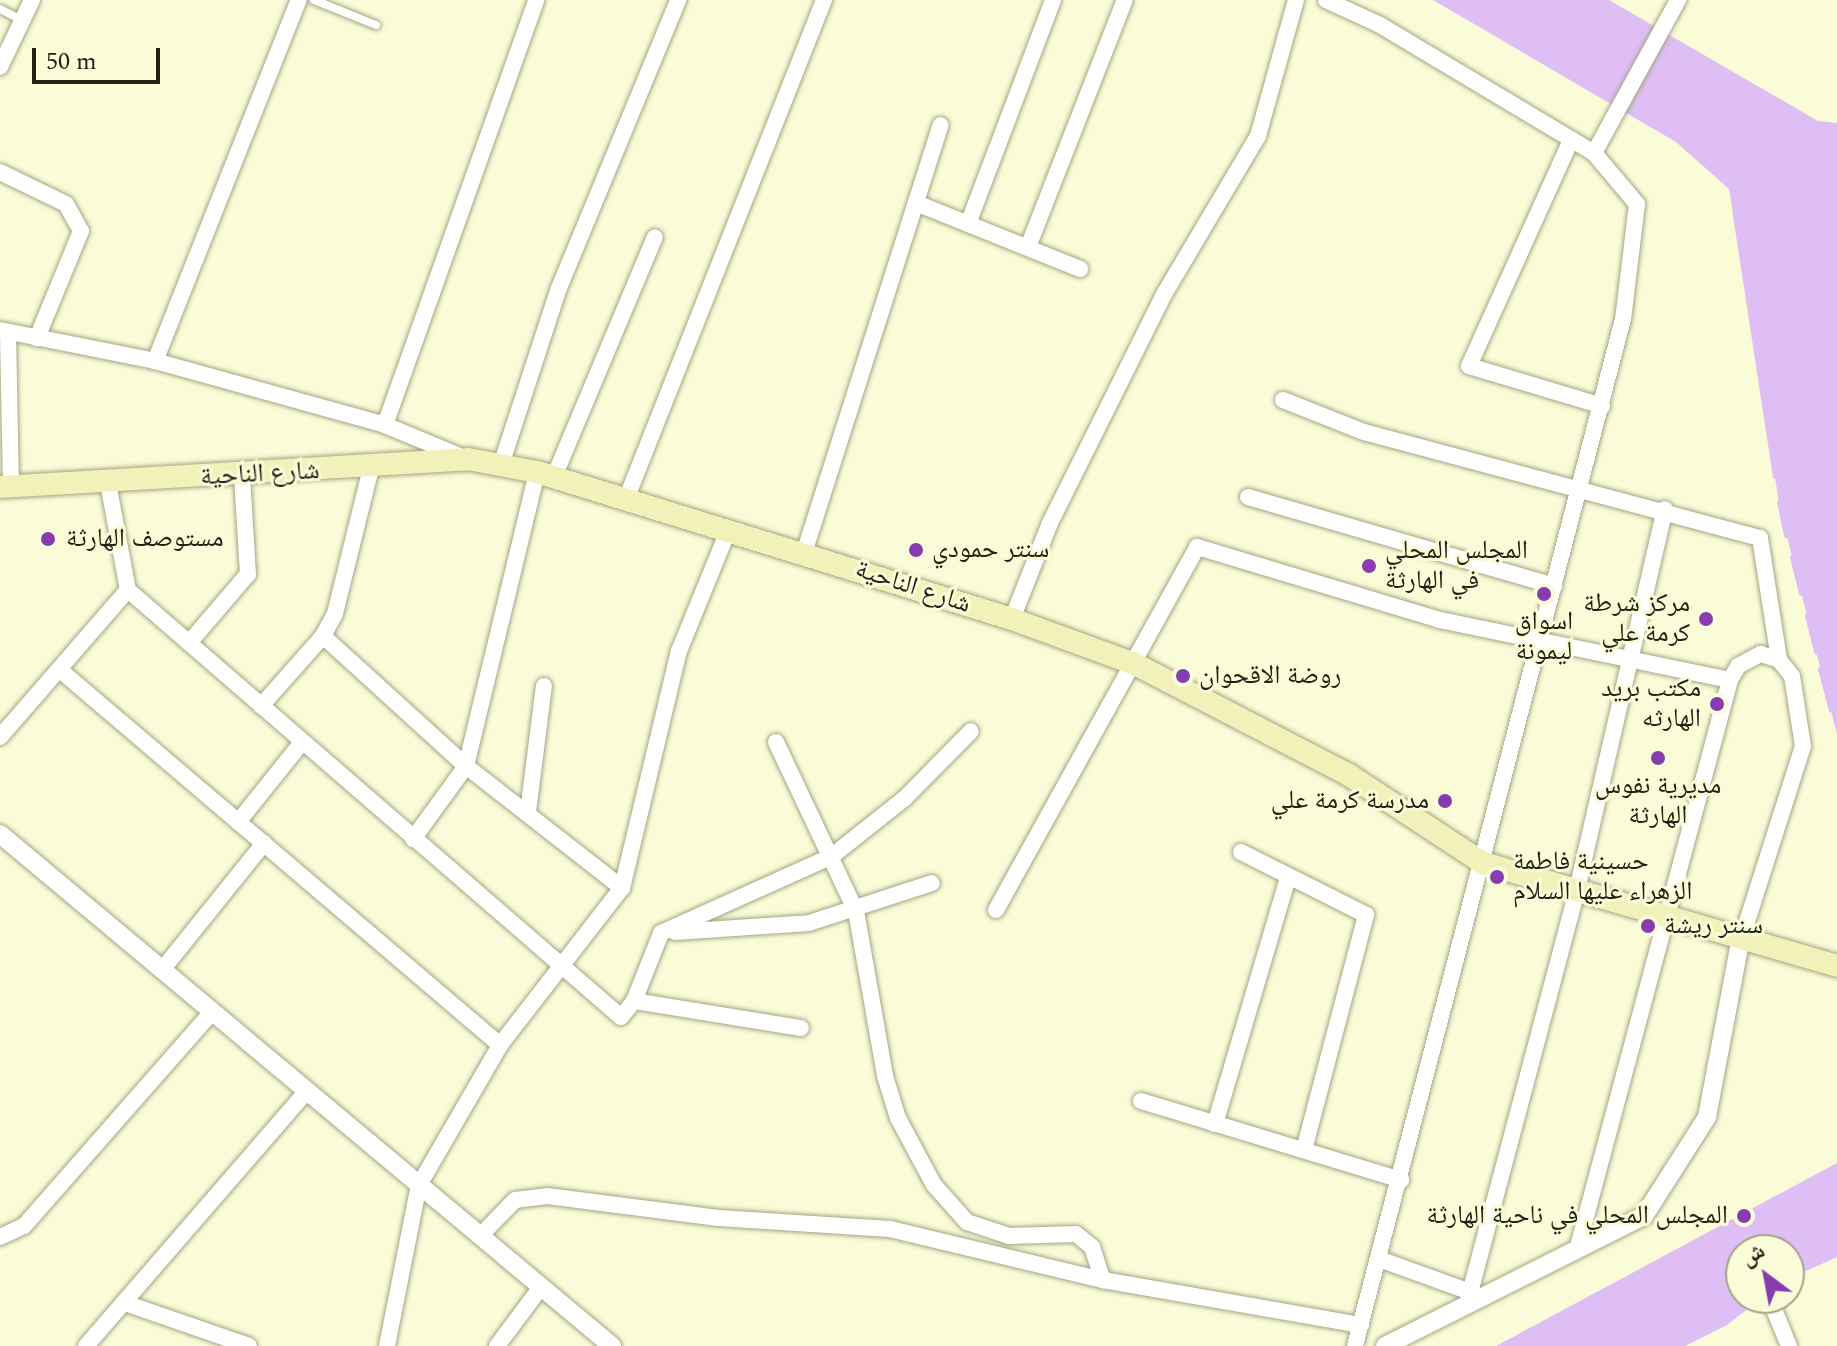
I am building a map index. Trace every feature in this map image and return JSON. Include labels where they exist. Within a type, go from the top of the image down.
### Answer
[{"type":"main road","name":"شارع الناحية","points":[[5,486],[371,468],[468,459],[546,475],[627,497],[1012,619],[1135,664],[1349,775],[1483,863],[1740,943],[1837,966]]},
{"type":"street","points":[[0,67],[32,0]]},
{"type":"street","points":[[155,361],[299,0]]},
{"type":"street","points":[[385,425],[536,0]]},
{"type":"street","points":[[501,465],[559,288],[678,0]]},
{"type":"street","points":[[627,497],[824,0]]},
{"type":"street","points":[[968,224],[1053,0]]},
{"type":"street","points":[[1028,247],[1125,0]]},
{"type":"street","points":[[1012,619],[1050,523],[1163,296],[1258,136],[1296,0]]},
{"type":"street","points":[[1326,0],[1380,25],[1594,153],[1637,204],[1623,319],[1602,406],[1355,1346]]},
{"type":"street","points":[[1594,153],[1619,116],[1678,0]]},
{"type":"street","points":[[804,553],[941,125]]},
{"type":"street","points":[[1571,140],[1469,366],[1602,406]]},
{"type":"street","points":[[0,172],[66,204],[81,231],[37,338]]},
{"type":"street","points":[[916,203],[1080,269]]},
{"type":"street","points":[[413,839],[466,766],[546,475],[655,237]]},
{"type":"street","points":[[5,486],[4,331],[155,361],[385,425],[468,459]]},
{"type":"street","points":[[1283,400],[1364,432],[1578,490],[1665,509],[1760,538],[1779,660],[1792,676],[1803,746],[1740,943],[1707,1117],[1644,1216],[1577,1250],[1468,1298],[1385,1346]]},
{"type":"street","points":[[261,706],[323,636],[371,468]]},
{"type":"street","points":[[189,643],[248,574],[242,475]]},
{"type":"street","points":[[108,483],[128,590],[558,966],[621,1017],[634,1001],[661,933],[832,856],[904,799],[971,731]]},
{"type":"street","points":[[1248,497],[1554,586]]},
{"type":"street","points":[[1468,1298],[1576,894],[1635,657],[1665,509]]},
{"type":"street","points":[[387,1346],[419,1185],[500,1045],[558,966],[622,888],[679,651],[728,531]]},
{"type":"street","points":[[996,910],[1135,664],[1197,547],[1440,620],[1542,642],[1635,657],[1730,680]]},
{"type":"street","points":[[0,737],[128,590]]},
{"type":"street","points":[[323,636],[466,766],[622,888]]},
{"type":"street","points":[[1577,1250],[1730,680],[1738,666],[1761,654],[1779,660]]},
{"type":"street","points":[[60,670],[500,1045]]},
{"type":"street","points":[[528,812],[544,686]]},
{"type":"street","points":[[238,822],[302,742]]},
{"type":"street","points":[[776,742],[856,911],[885,1076],[898,1118],[934,1185],[967,1222],[1009,1236],[1076,1234],[1092,1247],[1103,1280]]},
{"type":"street","points":[[0,834],[612,1346]]},
{"type":"street","points":[[162,970],[264,843]]},
{"type":"street","points":[[1241,852],[1366,915],[1304,1150]]},
{"type":"street","points":[[1215,1124],[1288,877]]},
{"type":"street","points":[[661,933],[809,923],[856,911],[932,883]]},
{"type":"street","points":[[634,1001],[801,1028]]},
{"type":"street","points":[[0,1237],[24,1226],[212,1012]]},
{"type":"street","points":[[86,1346],[307,1091]]},
{"type":"street","points":[[1141,1101],[1401,1180]]},
{"type":"street","points":[[480,1236],[515,1200],[547,1196],[719,1218],[890,1229],[1103,1280],[1361,1325]]},
{"type":"street","points":[[1379,1259],[1468,1298]]},
{"type":"street","points":[[497,1346],[541,1287]]},
{"type":"street","points":[[125,1303],[249,1346]]},
{"type":"street","points":[[1776,1314],[1789,1346]]},
{"type":"lane","points":[[314,0],[376,25]]},
{"type":"lane","points":[[0,9],[22,20]]},
{"type":"shaded area","points":[[1433,0],[1609,0],[1818,121],[1837,123],[1837,734],[1780,509],[1729,189],[1676,142]]},
{"type":"shaded area","points":[[1837,1163],[1837,1257],[1805,1272],[1805,1234],[1725,1234],[1725,1314],[1741,1314],[1727,1325],[1685,1346],[1496,1346]]},
{"type":"waterway","points":[[1740,212],[1735,215],[1775,476]]},
{"type":"waterway","points":[[1779,502],[1786,535]]},
{"type":"waterway","points":[[1792,557],[1801,593]]},
{"type":"waterway","points":[[1807,615],[1816,652]]},
{"type":"waterway","points":[[1820,669],[1831,710]]},
{"type":"place","name":"مستوصف الهارثة","points":[[48,539]]},
{"type":"place","name":"سنتر حمودي","points":[[916,550]]},
{"type":"place","name":"المجلس المحلي في الهارثة","points":[[1369,566]]},
{"type":"place","name":"اسواق ليمونة","points":[[1544,594]]},
{"type":"place","name":"مركز شرطة كرمة علي","points":[[1706,619]]},
{"type":"place","name":"روضة الاقحوان","points":[[1183,676]]},
{"type":"place","name":"مكتب بريد الهارثه","points":[[1717,704]]},
{"type":"place","name":"مديرية نفوس الهارثة","points":[[1658,758]]},
{"type":"place","name":"مدرسة كرمة علي","points":[[1445,801]]},
{"type":"place","name":"حسينية فاطمة الزهراء عليها السلام","points":[[1497,877]]},
{"type":"place","name":"سنتر ريشة","points":[[1648,926]]},
{"type":"place","name":"المجلس المحلي في ناحية الهارثة","points":[[1744,1216]]}]
